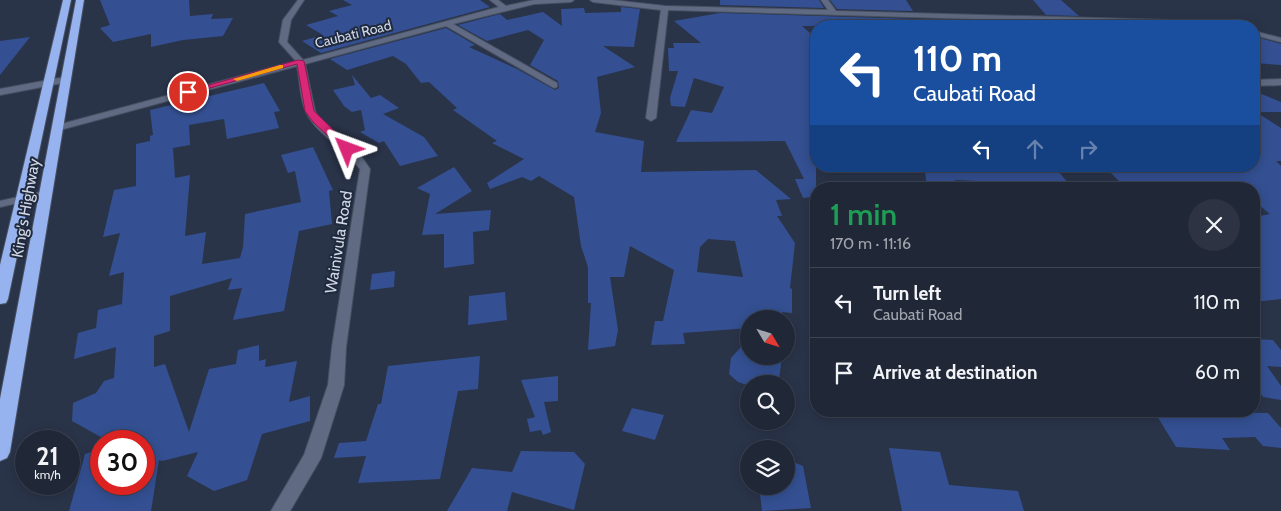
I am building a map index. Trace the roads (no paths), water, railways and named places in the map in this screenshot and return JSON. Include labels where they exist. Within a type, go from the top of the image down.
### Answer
[{"type":"highway","name":"King's Highway","points":[[0,299],[67,0]]},
{"type":"highway","name":"King's Highway","points":[[0,452],[80,0]]},
{"type":"street","name":"Wainivula Road","points":[[280,511],[312,458],[336,384],[339,347],[365,169],[357,158],[316,120],[310,111],[300,61],[284,42],[286,20],[301,0]]},
{"type":"street","points":[[493,0],[505,8]]},
{"type":"street","name":"Caubati Road","points":[[57,128],[300,61],[505,8],[534,2],[571,0]]},
{"type":"street","points":[[593,0],[666,8],[1095,20]]},
{"type":"street","points":[[824,0],[834,13]]},
{"type":"street","points":[[651,118],[666,8]]},
{"type":"street","points":[[447,24],[554,85]]},
{"type":"street","points":[[1260,35],[1281,40]]},
{"type":"street","points":[[0,92],[65,80]]},
{"type":"street","points":[[1260,83],[1281,82]]},
{"type":"street","points":[[0,204],[45,194]]}]
